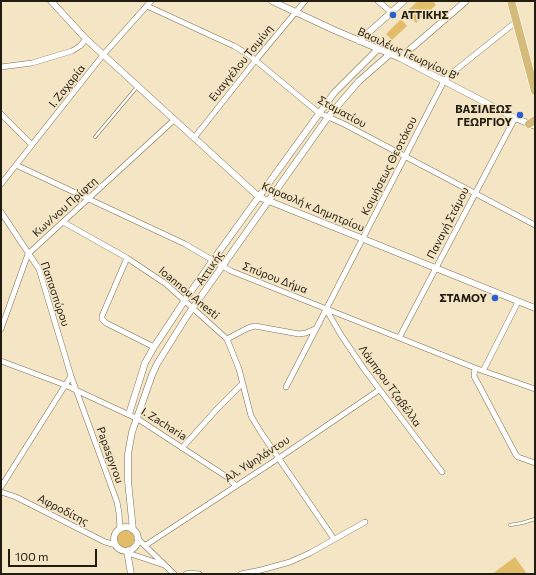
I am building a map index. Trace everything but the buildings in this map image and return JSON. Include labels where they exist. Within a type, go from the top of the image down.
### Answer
[{"type":"main road","points":[[511,1],[535,91]]},
{"type":"street","name":"Καραολή κ Δημητρίου","points":[[51,1],[86,40],[259,197],[535,308]]},
{"type":"street","name":"Ι. Ζαχαρία","points":[[1,184],[103,55],[151,1]]},
{"type":"street","name":"Βασιλέως Γεωργίου Β'","points":[[272,1],[400,58],[515,118],[533,124]]},
{"type":"street","name":"Ευαγγέλου Τσιμίνη","points":[[194,138],[305,1]]},
{"type":"street","points":[[378,1],[391,12]]},
{"type":"street","points":[[359,41],[404,1]]},
{"type":"street","points":[[400,58],[466,1]]},
{"type":"street","name":"Σταματίου","points":[[147,6],[234,46],[249,55],[319,113],[535,225]]},
{"type":"street","name":"Κοιμήσεως Θεοτόκου","points":[[286,387],[444,81],[517,21]]},
{"type":"street","points":[[1,67],[32,63],[72,51],[86,40]]},
{"type":"street","name":"Αττικής","points":[[129,414],[146,363],[154,347],[213,260],[334,93],[378,49]]},
{"type":"street","name":"Αττικής","points":[[133,530],[128,481],[128,454],[132,432],[157,364],[193,308],[328,117],[359,81],[390,54]]},
{"type":"street","points":[[1,114],[32,145]]},
{"type":"street","name":"Παναγή Στάμου","points":[[399,338],[474,193],[515,118]]},
{"type":"street","name":"Κων/νου Πρίφτη","points":[[1,329],[28,254],[174,120]]},
{"type":"street","name":"Σπύρου Δήμα","points":[[16,165],[186,244],[230,271],[475,368],[535,390]]},
{"type":"street","name":"Παπασπύρου","points":[[1,212],[39,270],[76,390]]},
{"type":"street","name":"Ioannou Anesti","points":[[63,222],[127,258],[166,284],[186,300],[227,339],[239,369],[251,416],[334,539]]},
{"type":"street","points":[[127,258],[102,319],[106,324],[154,347]]},
{"type":"street","points":[[483,371],[518,302]]},
{"type":"street","name":"Λάμπρου Τζαβέλλα","points":[[326,309],[341,335],[380,390],[442,472]]},
{"type":"street","points":[[227,339],[254,326],[299,334],[315,329]]},
{"type":"street","points":[[1,361],[76,390]]},
{"type":"street","points":[[475,368],[474,376],[516,455],[518,458],[535,463]]},
{"type":"street","points":[[1,487],[71,376]]},
{"type":"street","points":[[182,448],[242,384]]},
{"type":"street","name":"I. Zacharia","points":[[76,390],[138,419],[227,477],[236,485]]},
{"type":"street","name":"Papaspyrou","points":[[76,390],[117,502],[120,513],[120,529]]},
{"type":"street","name":"Αλ. Υψηλάντου","points":[[146,545],[380,390]]},
{"type":"street","name":"Αφροδίτης","points":[[1,492],[16,497],[105,542],[116,545]]},
{"type":"street","points":[[241,574],[290,562],[310,553],[365,522]]},
{"type":"street","points":[[164,565],[121,550],[114,542],[115,534],[120,529],[127,528],[133,530],[137,538],[146,545],[174,574]]},
{"type":"street","points":[[127,551],[134,547],[137,538]]},
{"type":"street","points":[[127,551],[131,574]]},
{"type":"street","points":[[186,574],[199,574]]},
{"type":"lane","points":[[95,137],[137,87]]},
{"type":"lane","points":[[510,525],[535,519]]},
{"type":"shaded area","points":[[418,1],[433,1],[436,5],[416,23],[406,12]]},
{"type":"shaded area","points":[[401,19],[407,26],[392,40],[386,34]]},
{"type":"shaded area","points":[[126,530],[130,531],[134,535],[134,543],[130,547],[126,548],[122,547],[118,543],[117,539],[118,535],[122,531]]},
{"type":"shaded area","points":[[515,557],[527,574],[492,574]]},
{"type":"place","name":"ΑΤΤΙΚΗΣ","points":[[393,15]]},
{"type":"place","name":"ΒΑΣΙΛΕΩΣ ΓΕΩΡΓΙΟΥ","points":[[520,115]]},
{"type":"place","name":"ΣΤΑΜΟΥ","points":[[495,298]]}]
